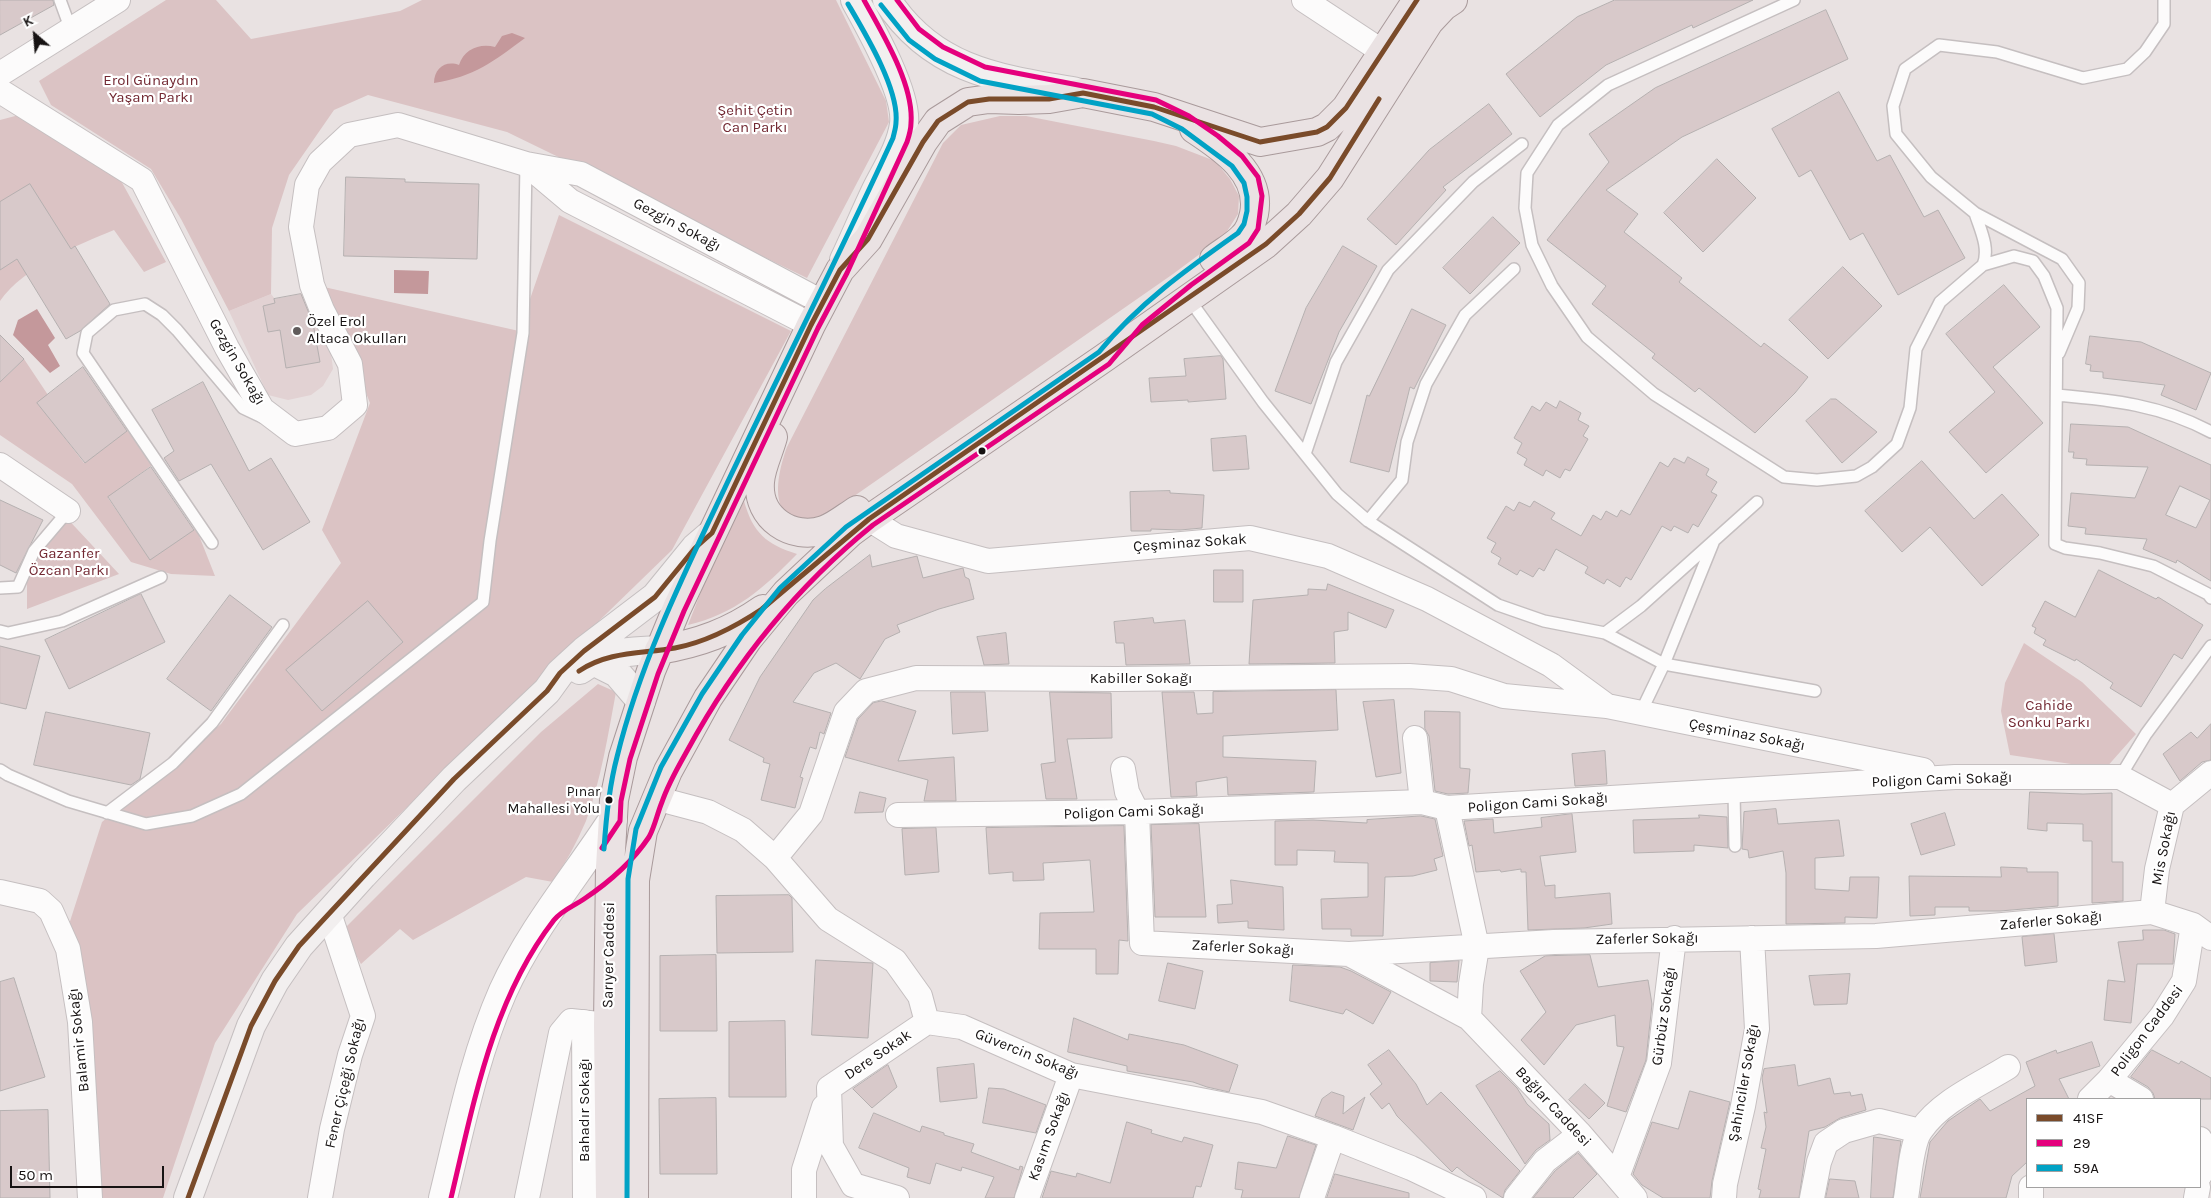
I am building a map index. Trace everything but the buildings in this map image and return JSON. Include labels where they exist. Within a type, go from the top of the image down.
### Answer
[{"type":"main road","points":[[840,270],[897,146],[904,123],[903,107],[896,85],[868,22],[855,0]]},
{"type":"main road","points":[[887,0],[914,34],[939,54],[983,74],[1083,93]]},
{"type":"main road","name":"Sarıyer Caddesi","points":[[610,1198],[596,1024],[614,800],[623,756],[659,650],[712,533],[817,314],[840,270],[868,239],[923,142],[938,121],[968,102],[990,99],[1049,99],[1083,93],[1154,107],[1260,142],[1317,132],[1328,127],[1346,108],[1417,0]]},
{"type":"main road","name":"Sarıyer Caddesi","points":[[634,1198],[635,880],[643,831],[655,798],[708,698],[748,639],[786,593],[850,533],[869,518],[1190,300],[1266,244],[1299,214],[1330,178],[1429,22],[1444,6],[1453,0]]},
{"type":"main road","points":[[1104,358],[1137,320],[1186,280],[1243,238],[1251,227],[1254,212],[1255,196],[1250,180],[1237,161],[1186,123],[1154,107]]},
{"type":"main road","points":[[777,396],[774,432],[760,483],[766,512],[788,531],[806,534],[824,530],[870,502],[897,489],[922,481]]},
{"type":"main road","points":[[188,1198],[252,1026],[275,981],[299,946],[454,779],[547,691],[560,673],[584,651],[655,597],[696,548],[712,533]]},
{"type":"main road","points":[[547,691],[567,681],[593,661],[622,652],[659,650],[699,641],[725,632],[738,626],[786,593]]},
{"type":"main road","points":[[593,661],[617,673],[641,702]]},
{"type":"main road","points":[[610,867],[643,831]]},
{"type":"street","points":[[0,74],[118,0]]},
{"type":"street","points":[[1304,0],[1383,52]]},
{"type":"street","name":"Gezgin Sokağı","points":[[0,90],[142,180],[227,348],[262,409],[295,434],[328,428],[355,405],[350,364],[322,310],[312,285],[301,226],[307,185],[320,162],[349,135],[398,125],[526,164],[580,174],[817,314]]},
{"type":"street","points":[[0,465],[68,511]]},
{"type":"street","name":"Çeşminaz Sokak","points":[[869,518],[896,536],[988,561],[1250,538],[1334,557],[1428,599],[1552,665]]},
{"type":"street","name":"Çeşminaz Sokağı","points":[[1552,665],[1607,706],[1954,777]]},
{"type":"street","name":"Kabiller Sokağı","points":[[776,858],[811,814],[846,712],[866,691],[916,678],[1116,679],[1409,676],[1451,679],[1504,696],[1607,706]]},
{"type":"street","points":[[1415,738],[1422,802]]},
{"type":"street","points":[[1123,769],[1127,792],[1137,812]]},
{"type":"street","name":"Mis Sokağı","points":[[2152,912],[2157,869],[2172,805],[2211,773]]},
{"type":"street","name":"Poligon Cami Sokağı","points":[[898,815],[1137,812],[1422,802],[1447,808],[1954,777],[2120,777],[2172,805]]},
{"type":"street","points":[[655,798],[708,812],[743,830],[776,858],[828,920],[895,961],[920,996],[927,1022]]},
{"type":"street","points":[[1447,808],[1477,947],[1471,984],[1469,1018]]},
{"type":"street","name":"Zaferler Sokağı","points":[[1137,812],[1142,943],[1349,954],[1674,938],[1876,936],[2152,912]]},
{"type":"street","points":[[442,1198],[479,1054],[503,991],[533,934],[551,911],[613,819]]},
{"type":"street","points":[[551,911],[586,888],[610,867]]},
{"type":"street","name":"Balamir Sokağı","points":[[0,892],[40,901],[51,911],[68,949],[80,1022],[90,1198]]},
{"type":"street","points":[[2152,912],[2202,932]]},
{"type":"street","name":"Fener Çiçeği Sokağı","points":[[320,1198],[332,1129],[350,1055],[364,1016],[329,913]]},
{"type":"street","name":"Poligon Caddesi","points":[[2091,1098],[2109,1080],[2162,1016],[2184,981],[2202,932]]},
{"type":"street","name":"Gürbüz Sokağı","points":[[1617,1177],[1659,1063],[1674,938]]},
{"type":"street","name":"Şahinciler Sokağı","points":[[1724,1198],[1725,1184],[1743,1106],[1756,1029],[1752,938]]},
{"type":"street","name":"Bağlar Caddesi","points":[[1349,954],[1469,1018],[1580,1134],[1635,1198]]},
{"type":"street","points":[[527,1198],[561,1033],[571,1021],[596,1024]]},
{"type":"street","name":"Güvercin Sokağı","points":[[927,1022],[962,1027],[1071,1075],[1262,1112],[1333,1136],[1411,1168],[1474,1198]]},
{"type":"street","name":"Dere Sokak","points":[[829,1088],[927,1022]]},
{"type":"street","name":"Bahadır Sokağı","points":[[585,1198],[596,1024]]},
{"type":"street","points":[[1906,1198],[1912,1156],[1920,1131],[1947,1104],[2008,1067]]},
{"type":"street","name":"Kasım Sokağı","points":[[1027,1198],[1071,1075]]},
{"type":"street","points":[[2109,1080],[2139,1098]]},
{"type":"street","points":[[804,1198],[804,1170],[829,1088]]},
{"type":"street","points":[[829,1088],[832,1146],[853,1185],[897,1198]]},
{"type":"street","points":[[1812,1198],[1819,1162],[1826,1143],[1844,1130],[1879,1121],[1920,1131]]},
{"type":"street","points":[[1516,1198],[1545,1161],[1580,1134]]},
{"type":"street","points":[[1312,1198],[1333,1136]]},
{"type":"street","points":[[2201,1144],[2203,1154],[2201,1168]]},
{"type":"lane","points":[[60,0],[71,30]]},
{"type":"lane","points":[[1794,0],[1608,86],[1558,125],[1527,173],[1524,208],[1532,245],[1552,286],[1587,337],[1654,394],[1784,477],[1817,480],[1856,476],[1872,468],[1897,444],[1910,408],[1916,349],[1940,302],[1983,265],[2014,256],[2033,261],[2044,276],[2057,308],[2054,544],[2065,548],[2100,553],[2153,566],[2208,594],[2211,598]]},
{"type":"lane","points":[[2057,357],[2078,308],[2079,283],[2062,259],[1974,213],[1931,177],[1896,134],[1893,106],[1905,69],[1939,46],[1996,52],[2082,78],[2127,69],[2145,52],[2164,24],[2164,0]]},
{"type":"lane","points":[[1305,454],[1336,362],[1388,270],[1473,182],[1522,144]]},
{"type":"lane","points":[[0,770],[68,801],[146,824],[192,816],[241,794],[483,602],[490,541],[523,333],[526,164]]},
{"type":"lane","points":[[1974,213],[1984,238],[1986,257],[1983,265]]},
{"type":"lane","points":[[1368,521],[1402,480],[1407,442],[1426,384],[1465,315],[1514,269]]},
{"type":"lane","points":[[1190,300],[1264,402],[1336,494],[1368,521],[1498,605],[1544,621],[1605,633],[1664,664],[1815,691]]},
{"type":"lane","points":[[212,543],[83,353],[87,333],[114,310],[145,304],[162,314],[243,408],[295,434]]},
{"type":"lane","points":[[2057,395],[2117,400],[2186,418],[2211,432]]},
{"type":"lane","points":[[1605,633],[1642,606],[1757,502]]},
{"type":"lane","points":[[0,588],[18,587],[34,551],[68,511]]},
{"type":"lane","points":[[1640,714],[1664,664],[1714,540]]},
{"type":"lane","points":[[0,632],[8,633],[62,621],[161,577]]},
{"type":"lane","points":[[107,813],[173,763],[212,723],[283,625]]},
{"type":"lane","points":[[2120,777],[2146,734],[2211,646]]},
{"type":"lane","points":[[1734,791],[1736,846]]},
{"type":"shaded area","points":[[512,33],[525,38],[483,67],[461,77],[434,83],[436,73],[442,66],[450,64],[459,65],[461,59],[469,51],[484,46],[495,47],[502,36]]},
{"type":"shaded area","points":[[394,270],[429,271],[428,294],[394,293]]},
{"type":"shaded area","points":[[314,292],[331,354],[333,369],[323,386],[311,395],[288,400],[268,395],[229,311],[271,294],[275,299]]},
{"type":"shaded area","points":[[37,309],[55,338],[48,345],[60,366],[50,373],[13,335],[18,320]]},
{"type":"green space","name":"Şehit Çetin Can Parkı","points":[[166,0],[216,0],[251,39],[400,11],[422,0],[836,0],[886,101],[889,122],[807,278],[507,132],[368,95],[334,110],[289,175],[272,228],[271,294],[229,311],[181,219],[151,169],[51,105],[39,81]]},
{"type":"green space","points":[[19,115],[120,179],[166,262],[144,272],[114,230],[52,258],[23,278],[0,301],[0,120]]},
{"type":"green space","points":[[1000,116],[1026,116],[1154,141],[1176,146],[1215,161],[1230,179],[1239,196],[1238,214],[1224,236],[1173,274],[837,508],[802,520],[788,515],[782,507],[778,488],[781,465],[787,447],[943,143],[961,125]]},
{"type":"green space","points":[[559,215],[791,331],[672,550],[297,914],[215,1043],[163,1198],[86,1198],[63,943],[102,822],[221,724],[341,563],[322,530],[370,403],[324,287],[519,331]]},
{"type":"green space","points":[[24,359],[48,395],[38,403],[84,463],[131,427],[152,465],[108,498],[150,559],[196,528],[215,576],[171,574],[131,562],[72,484],[0,435],[0,382]]},
{"type":"green space","points":[[744,501],[752,521],[762,536],[777,546],[797,554],[773,578],[748,598],[720,614],[688,625],[709,571]]},
{"type":"green space","name":"Gazanfer Özcan Parkı","points":[[63,514],[119,574],[27,609],[27,579]]},
{"type":"green space","name":"Cahide Sonku Parkı","points":[[2024,643],[2082,682],[2136,734],[2105,769],[2010,755],[2001,711],[2005,683]]},
{"type":"green space","points":[[598,684],[616,692],[600,774],[586,821],[571,852],[553,882],[526,877],[413,940],[400,929],[361,964],[342,931],[541,732]]},
{"type":"transit line","name":"29","points":[[602,848],[620,821],[621,801],[630,759],[658,674],[684,611],[818,328],[847,273],[907,142],[911,126],[911,108],[907,92],[888,43],[864,0]]},
{"type":"transit line","name":"29","points":[[451,1198],[477,1089],[488,1053],[500,1018],[515,984],[533,951],[557,917],[611,879],[643,846],[651,833],[664,795],[680,763],[725,687],[769,629],[818,575],[873,525],[1109,364],[1142,325],[1191,285],[1249,243],[1258,229],[1262,196],[1258,177],[1242,156],[1218,136],[1189,116],[1156,100],[985,67],[943,47],[919,29],[897,0]]},
{"type":"transit line","name":"41SF","points":[[188,1198],[251,1026],[275,981],[299,946],[454,779],[547,691],[560,673],[584,651],[655,597],[695,548],[712,533],[811,325],[840,270],[868,239],[923,142],[938,121],[968,102],[989,99],[1049,99],[1083,93],[1154,107],[1260,142],[1317,132],[1327,127],[1346,108],[1417,0]]},
{"type":"transit line","name":"59A","points":[[604,849],[608,803],[614,768],[639,685],[666,614],[893,138],[896,122],[895,109],[887,78],[848,4]]},
{"type":"transit line","name":"59A","points":[[627,1198],[628,879],[636,829],[661,767],[702,694],[742,635],[780,588],[846,527],[1099,352],[1130,318],[1164,288],[1238,233],[1244,224],[1247,211],[1244,183],[1232,166],[1182,129],[1152,114],[980,81],[935,59],[909,40],[881,5]]},
{"type":"transit line","name":"41SF","points":[[579,671],[602,660],[626,654],[675,648],[698,642],[731,628],[762,609],[869,519],[1266,244],[1299,214],[1330,178],[1379,99]]},
{"type":"place","name":"Özel Erol Altaca Okulları","points":[[297,331]]},
{"type":"place","name":"Pınar Mahallesi Yolu","points":[[609,800]]},
{"type":"park label","name":"Erol Günaydın Yaşam Parkı","points":[[151,90]]}]
